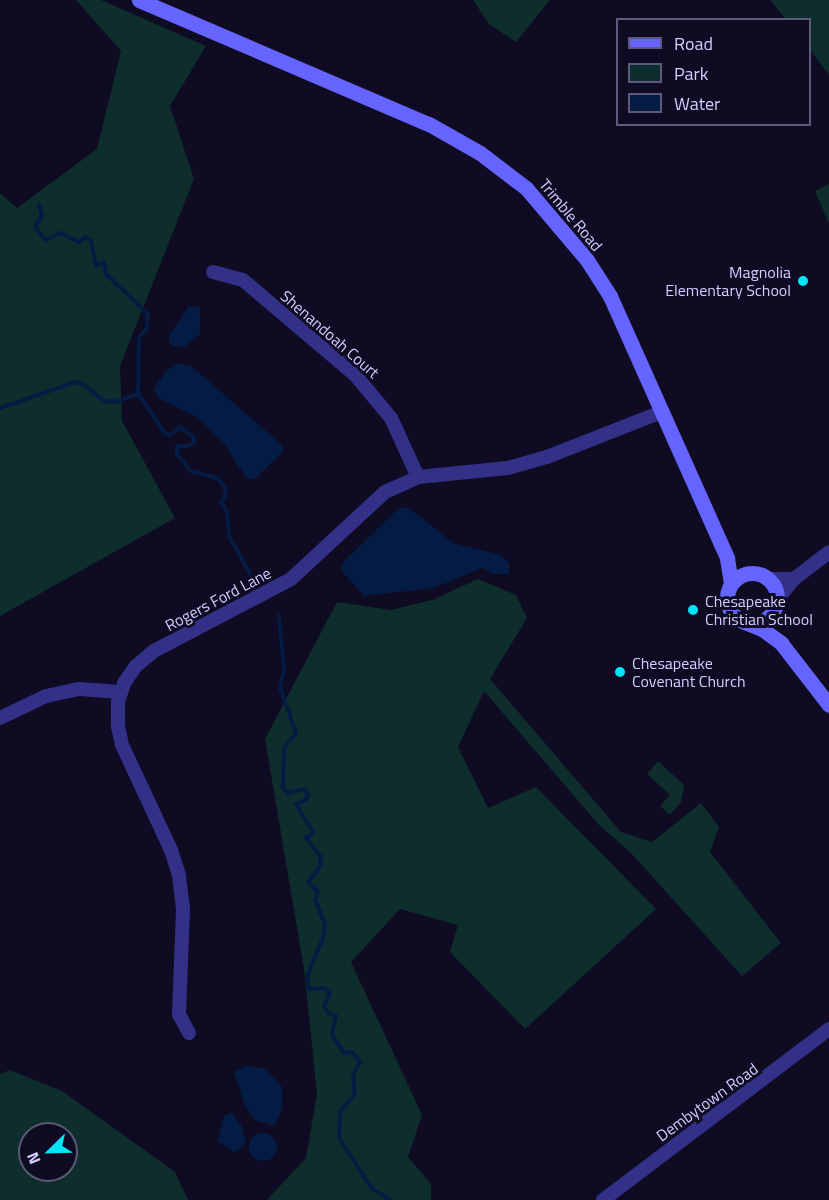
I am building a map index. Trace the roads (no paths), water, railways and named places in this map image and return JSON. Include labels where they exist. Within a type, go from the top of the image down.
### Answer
[{"type":"street","name":"Trimble Road","points":[[139,0],[429,124],[504,170],[552,215],[588,260],[610,296],[727,558],[731,584]]},
{"type":"street","name":"Shenandoah Court","points":[[213,273],[243,280],[356,376],[392,418],[418,477]]},
{"type":"street","name":"Rogers Ford Lane","points":[[189,1034],[179,1014],[183,909],[179,875],[171,850],[122,745],[118,726],[121,692],[136,666],[154,651],[291,579],[385,492],[418,477],[508,468],[547,457],[661,412]]},
{"type":"street","points":[[747,623],[763,620],[794,579],[829,552]]},
{"type":"street","points":[[727,558],[767,579],[794,579]]},
{"type":"street","points":[[753,573],[731,584],[729,608],[747,623],[762,628],[781,643],[829,705]]},
{"type":"street","points":[[767,579],[775,605],[781,643]]},
{"type":"street","points":[[0,718],[46,696],[79,689],[121,692]]},
{"type":"street","name":"Dembytown Road","points":[[603,1200],[829,1029]]},
{"type":"water","points":[[189,306],[200,307],[200,334],[184,348],[174,346],[169,343],[169,335]]},
{"type":"water","points":[[178,363],[191,366],[281,444],[283,452],[255,479],[247,479],[225,445],[198,418],[158,398],[154,389],[165,372]]},
{"type":"water","points":[[408,507],[453,543],[501,555],[509,563],[509,574],[493,574],[482,568],[434,588],[364,596],[341,570],[343,562],[399,508]]},
{"type":"water","points":[[246,1066],[264,1068],[282,1087],[282,1110],[274,1126],[254,1120],[245,1106],[234,1072]]},
{"type":"water","points":[[232,1112],[242,1127],[246,1144],[234,1152],[217,1141],[224,1116]]},
{"type":"water","points":[[263,1133],[273,1137],[277,1147],[273,1157],[263,1161],[253,1157],[249,1147],[253,1137]]},
{"type":"waterway","points":[[39,205],[42,216],[35,226],[45,240],[61,233],[79,242],[85,237],[91,241],[96,266],[104,262],[106,274],[148,314],[147,328],[139,338],[138,394],[165,433],[169,435],[180,427],[193,436],[194,443],[188,446],[177,446],[177,454],[191,471],[218,478],[224,487],[226,495],[221,502],[227,512],[229,536],[250,574]]},
{"type":"waterway","points":[[0,408],[75,382],[83,384],[104,401],[116,402],[138,394]]},
{"type":"waterway","points":[[279,615],[284,671],[280,687],[296,733],[284,748],[283,788],[288,793],[304,789],[308,794],[306,800],[296,804],[313,832],[306,838],[321,857],[319,868],[308,882],[318,891],[315,900],[325,923],[324,935],[307,977],[309,989],[324,988],[330,993],[324,1006],[329,1014],[336,1016],[332,1034],[343,1052],[353,1053],[360,1061],[353,1076],[355,1094],[340,1111],[339,1138],[372,1189],[391,1200]]},
{"type":"place","name":"Magnolia Elementary School","points":[[803,281]]},
{"type":"place","name":"Chesapeake Christian School","points":[[693,610]]},
{"type":"place","name":"Chesapeake Covenant Church","points":[[620,672]]}]
